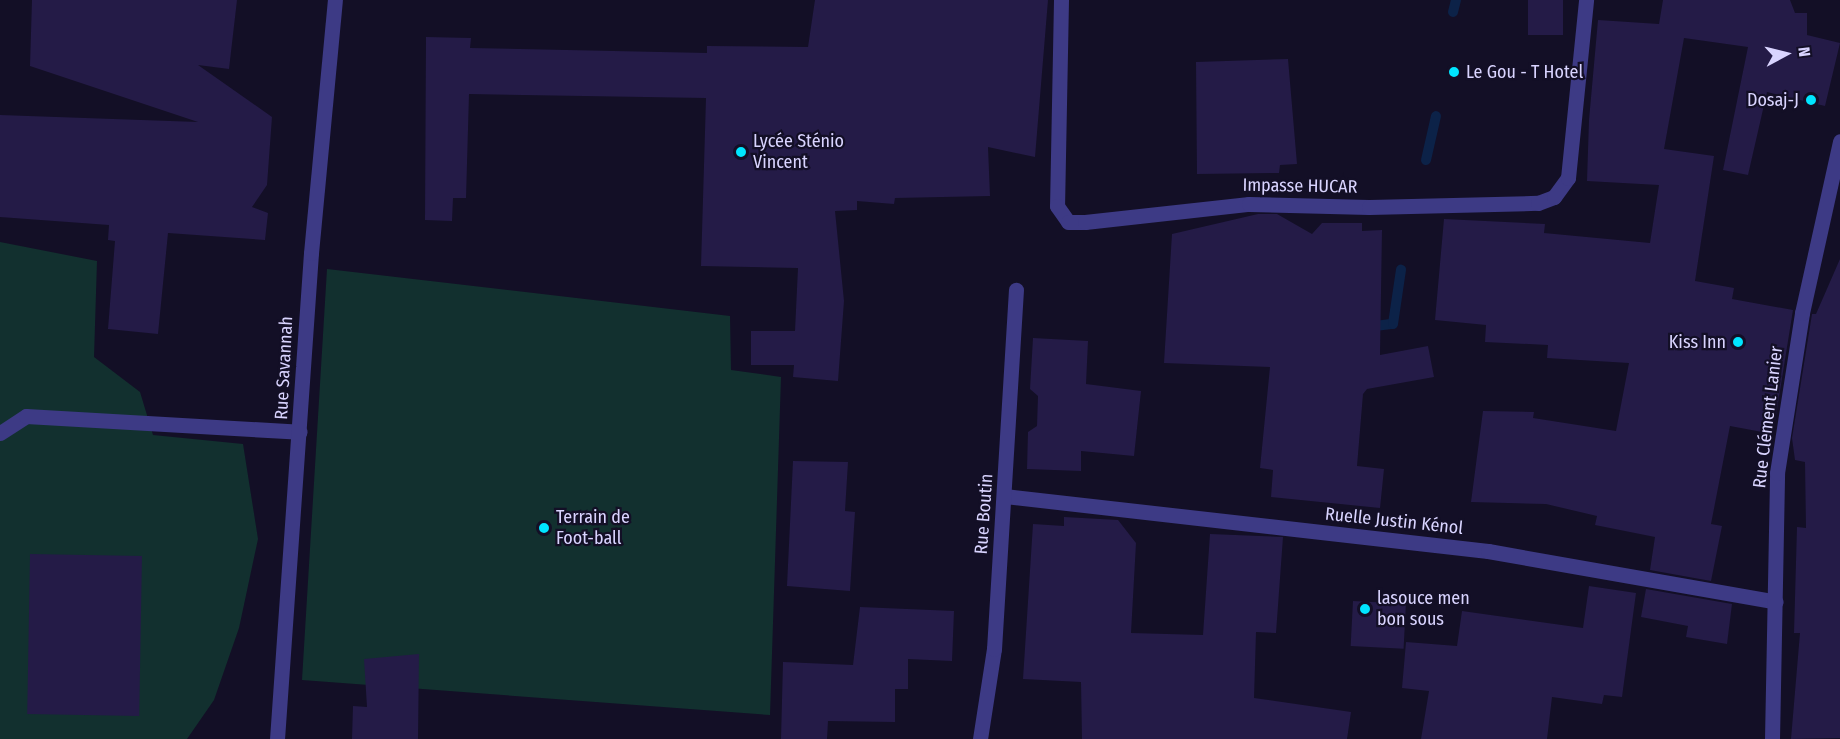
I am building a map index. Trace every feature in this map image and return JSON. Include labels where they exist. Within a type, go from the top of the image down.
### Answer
[{"type":"street","name":"Rue Savannah","points":[[276,739],[335,0]]},
{"type":"street","name":"Impasse HUCAR","points":[[1061,0],[1057,206],[1068,222],[1249,204],[1369,207],[1538,203],[1554,197],[1568,178],[1586,0]]},
{"type":"street","name":"Rue Clément Lanier","points":[[1772,739],[1778,472],[1787,399],[1840,141]]},
{"type":"street","name":"Rue Boutin","points":[[980,739],[994,649],[1016,291]]},
{"type":"street","points":[[0,433],[26,416],[300,432]]},
{"type":"street","name":"Ruelle Justin Kénol","points":[[1005,496],[1488,551],[1776,602]]},
{"type":"green space","points":[[0,242],[97,261],[94,357],[140,392],[153,435],[243,444],[258,539],[239,628],[214,700],[187,739],[0,739]]},
{"type":"green space","name":"Terrain de Foot-ball","points":[[327,269],[730,316],[731,370],[781,377],[770,715],[302,680]]},
{"type":"building","points":[[32,0],[237,0],[229,69],[198,65],[272,117],[267,185],[252,207],[268,213],[265,240],[168,233],[158,334],[108,329],[115,241],[108,240],[109,225],[0,217],[0,115],[198,122],[30,66]]},
{"type":"building","points":[[815,0],[1048,0],[1035,157],[988,147],[990,196],[895,198],[894,204],[857,201],[857,210],[835,211],[844,301],[838,381],[793,377],[794,365],[751,365],[751,331],[795,331],[798,268],[701,266],[706,98],[469,94],[466,198],[453,198],[452,221],[425,220],[426,37],[471,38],[470,48],[707,53],[707,46],[808,47]]},
{"type":"building","points":[[1528,0],[1563,0],[1563,35],[1528,35]]},
{"type":"building","points":[[1663,0],[1790,0],[1795,13],[1807,13],[1807,35],[1840,43],[1825,106],[1767,92],[1748,175],[1723,170],[1748,47],[1684,38],[1664,149],[1714,156],[1695,281],[1734,288],[1732,299],[1793,310],[1773,434],[1730,426],[1711,524],[1722,526],[1711,581],[1650,570],[1655,537],[1595,525],[1597,516],[1546,504],[1471,502],[1483,411],[1534,412],[1533,418],[1616,431],[1629,363],[1547,358],[1548,345],[1485,342],[1486,325],[1435,320],[1444,219],[1545,224],[1544,233],[1650,243],[1659,185],[1587,181],[1589,120],[1598,20],[1659,24]]},
{"type":"building","points":[[1288,59],[1297,164],[1280,165],[1279,173],[1197,174],[1196,62]]},
{"type":"building","points":[[1258,214],[1277,214],[1312,234],[1322,223],[1362,223],[1362,231],[1382,230],[1380,355],[1428,346],[1434,377],[1367,389],[1363,394],[1357,466],[1384,469],[1380,508],[1271,497],[1273,470],[1260,468],[1270,367],[1164,363],[1172,234]]},
{"type":"building","points":[[1840,259],[1840,738],[1791,739],[1800,633],[1794,633],[1797,527],[1806,528],[1805,462],[1795,460],[1792,438],[1812,314],[1816,314]]},
{"type":"building","points":[[1033,338],[1088,341],[1086,384],[1141,391],[1134,456],[1081,451],[1081,471],[1027,469],[1028,432],[1037,426],[1038,396],[1030,389]]},
{"type":"building","points":[[793,461],[848,462],[845,511],[855,512],[850,591],[787,586]]},
{"type":"building","points":[[1064,517],[1118,520],[1136,543],[1131,633],[1203,635],[1210,534],[1283,537],[1276,633],[1256,632],[1254,698],[1351,712],[1347,739],[1082,739],[1081,682],[1023,679],[1033,524],[1064,526]]},
{"type":"building","points":[[30,554],[142,556],[139,716],[27,714]]},
{"type":"building","points":[[1589,586],[1636,593],[1622,697],[1604,695],[1602,704],[1552,697],[1547,739],[1421,739],[1429,691],[1402,688],[1406,642],[1457,646],[1462,611],[1583,628]]},
{"type":"building","points":[[1646,589],[1732,604],[1727,644],[1686,637],[1688,626],[1641,617]]},
{"type":"building","points":[[1353,601],[1406,604],[1404,649],[1351,646]]},
{"type":"building","points":[[860,607],[954,611],[952,661],[908,659],[908,689],[895,689],[895,722],[828,721],[827,739],[781,739],[783,662],[853,665]]},
{"type":"building","points":[[419,654],[418,739],[352,739],[353,706],[367,707],[364,659]]},
{"type":"waterway","points":[[1453,12],[1456,0]]},
{"type":"waterway","points":[[1426,160],[1436,116]]},
{"type":"waterway","points":[[1367,327],[1393,324],[1401,270]]},
{"type":"place","name":"Le Gou - T Hotel","points":[[1454,72]]},
{"type":"place","name":"Dosaj-J","points":[[1811,100]]},
{"type":"place","name":"Lycée Sténio Vincent","points":[[741,152]]},
{"type":"place","name":"Kiss Inn","points":[[1738,342]]},
{"type":"place","name":"Terrain de Foot-ball","points":[[544,528]]},
{"type":"place","name":"lasouce men bon sous","points":[[1365,609]]}]
